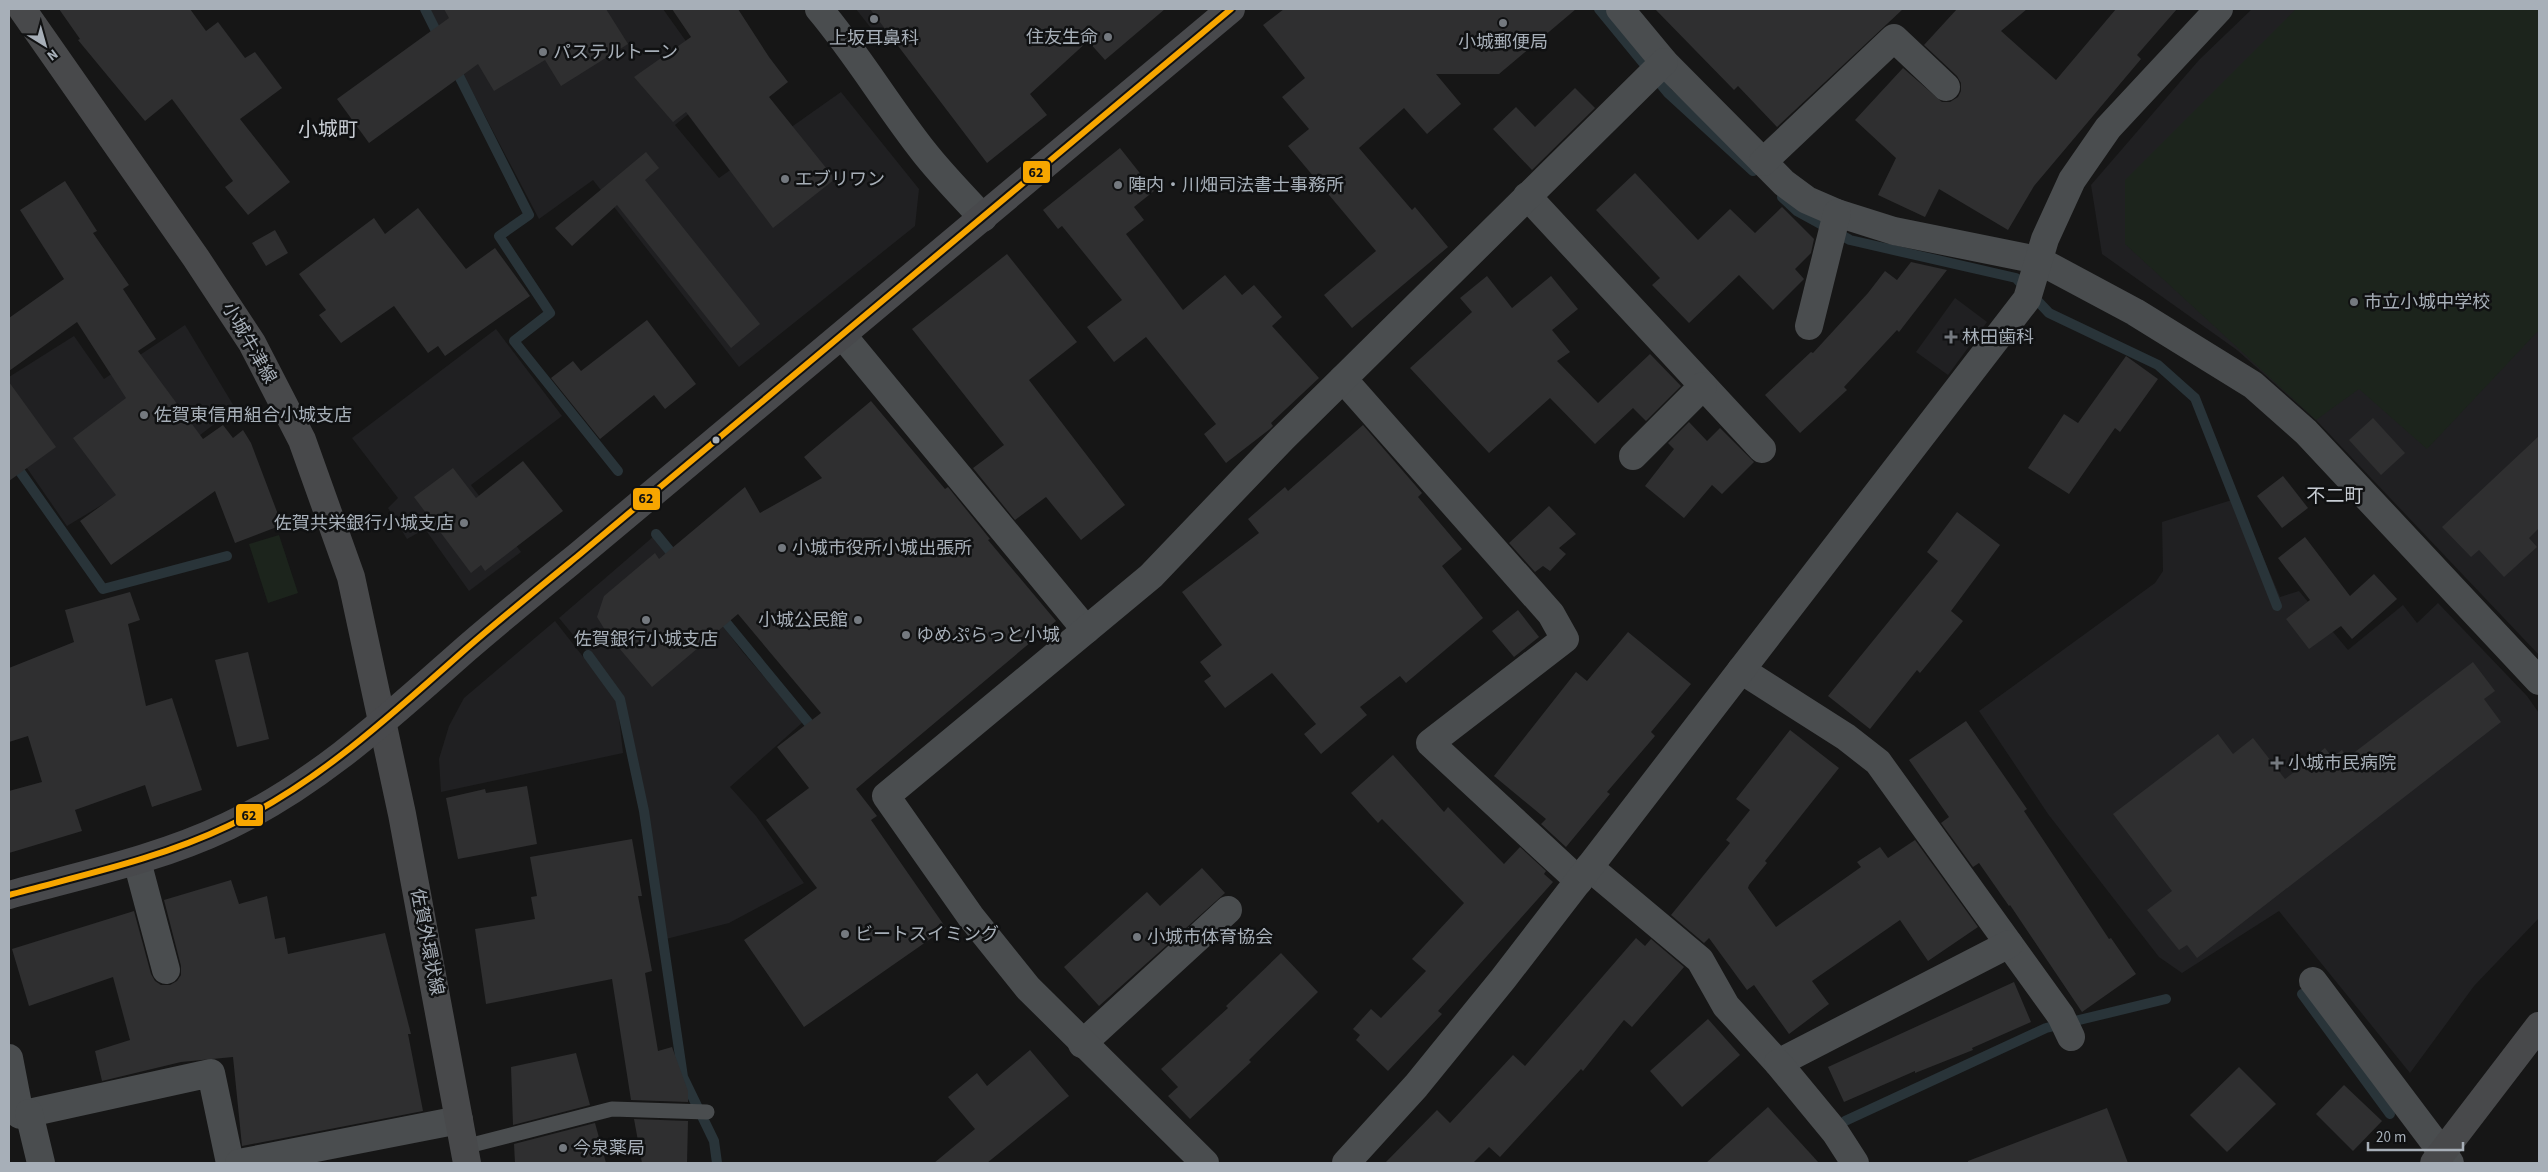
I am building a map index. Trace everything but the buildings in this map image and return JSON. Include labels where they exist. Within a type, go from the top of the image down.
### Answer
[{"type":"highway","points":[[9,895],[137,861],[226,827],[273,802],[320,772],[383,722],[471,645],[1232,9]]},
{"type":"main road","name":"小城牛津線","points":[[22,9],[196,258],[252,343],[302,440],[351,577],[383,722]]},
{"type":"main road","name":"佐賀外環状線","points":[[383,722],[465,1155]]},
{"type":"main road","points":[[2442,1159],[2539,1026]]},
{"type":"street","points":[[819,9],[858,57],[924,153],[983,218]]},
{"type":"street","points":[[1620,9],[1654,71],[1763,162],[1784,183],[1807,200],[1837,213],[2033,280],[2135,312],[2252,385],[2306,432],[2539,680]]},
{"type":"street","points":[[1346,1163],[1416,1086],[1584,874],[1741,670],[2033,280],[2045,239],[2072,180],[2108,128],[2219,9]]},
{"type":"street","points":[[1763,162],[1894,38],[1946,87]]},
{"type":"street","points":[[1205,1163],[1082,1044],[1028,988],[971,918],[886,796],[1151,576],[1343,379],[1654,71]]},
{"type":"street","points":[[1527,196],[1762,450]]},
{"type":"street","points":[[1809,326],[1837,213]]},
{"type":"street","points":[[843,336],[1086,630]]},
{"type":"street","points":[[1343,379],[1551,614],[1565,639],[1430,743],[1584,874],[1700,960],[1726,1006],[1778,1063],[1835,1132],[1855,1163]]},
{"type":"street","points":[[1633,456],[1703,386]]},
{"type":"street","points":[[1741,670],[1846,737],[1878,762],[2066,1026]]},
{"type":"street","points":[[137,861],[166,970]]},
{"type":"street","points":[[1082,1044],[1228,910]]},
{"type":"street","points":[[1778,1063],[2009,944]]},
{"type":"street","points":[[2313,981],[2442,1159]]},
{"type":"street","points":[[9,1058],[20,1114],[211,1073],[230,1163]]},
{"type":"street","points":[[29,1113],[41,1163]]},
{"type":"street","points":[[239,1163],[459,1120]]},
{"type":"lane","points":[[465,1155],[612,1109],[707,1112]]},
{"type":"shaded area","points":[[429,9],[663,9],[693,51],[739,73],[675,125],[719,178],[841,92],[919,189],[915,226],[739,367],[593,180],[539,219]]},
{"type":"shaded area","points":[[856,9],[911,9],[878,37]]},
{"type":"shaded area","name":"市立小城中学校","points":[[2252,9],[2539,9],[2539,655],[2316,420],[2237,350],[2102,254],[2091,185],[2199,60]]},
{"type":"shaded area","name":"市立小城中学校","points":[[2296,9],[2539,9],[2539,330],[2427,449],[2359,389],[2316,420],[2125,244],[2125,180]]},
{"type":"shaded area","name":"林田歯科","points":[[1955,298],[1987,322],[1948,375],[1916,352]]},
{"type":"shaded area","points":[[185,325],[235,408],[138,483],[67,526],[9,442],[9,377],[74,336],[104,379]]},
{"type":"shaded area","points":[[496,329],[562,416],[471,485],[521,552],[469,591],[425,529],[407,539],[388,508],[398,498],[352,438]]},
{"type":"shaded area","name":"小城市民病院","points":[[2238,498],[2280,597],[2299,591],[2348,650],[2403,605],[2417,623],[2438,603],[2527,696],[2539,713],[2539,918],[2474,986],[2410,1073],[2279,911],[2182,973],[2159,957],[2048,814],[1979,711],[2155,583],[2163,571],[2162,522]]},
{"type":"shaded area","points":[[279,535],[298,593],[268,603],[249,544]]},
{"type":"shaded area","points":[[654,536],[742,651],[803,722],[730,787],[756,816],[804,883],[729,923],[666,939],[648,809],[623,695],[559,618]]},
{"type":"shaded area","points":[[555,621],[617,700],[623,753],[441,792],[439,759],[449,726],[464,698]]},
{"type":"waterway","points":[[425,9],[440,39]]},
{"type":"waterway","points":[[1599,9],[1668,93],[1753,171]]},
{"type":"waterway","points":[[454,66],[529,215],[499,236],[550,313],[514,341],[618,471]]},
{"type":"waterway","points":[[1782,197],[1797,211],[1850,240],[2016,278],[2049,313],[2158,365],[2195,398],[2277,606]]},
{"type":"waterway","points":[[9,456],[103,589],[227,556]]},
{"type":"waterway","points":[[656,534],[678,561]]},
{"type":"waterway","points":[[719,614],[816,732]]},
{"type":"waterway","points":[[588,655],[620,699],[644,811],[683,1077],[714,1141],[717,1163]]},
{"type":"waterway","points":[[2302,994],[2390,1114]]},
{"type":"waterway","points":[[1845,1121],[2046,1028],[2166,999]]},
{"type":"transit line","name":"62","points":[[9,895],[148,857],[202,838],[261,809],[324,768],[354,746],[495,624],[1231,9]]},
{"type":"place","name":"上坂耳鼻科","points":[[874,19]]},
{"type":"place","name":"小城郵便局","points":[[1503,23]]},
{"type":"place","name":"住友生命","points":[[1108,37]]},
{"type":"place","name":"パステルトーン","points":[[543,52]]},
{"type":"place","name":"エブリワン","points":[[785,179]]},
{"type":"place","name":"陣内・川畑司法書士事務所","points":[[1118,185]]},
{"type":"place","name":"市立小城中学校","points":[[2354,302]]},
{"type":"place","name":"林田歯科","points":[[1951,337]]},
{"type":"place","name":"佐賀東信用組合小城支店","points":[[144,415]]},
{"type":"place","name":"佐賀共栄銀行小城支店","points":[[464,523]]},
{"type":"place","name":"小城市役所小城出張所","points":[[782,548]]},
{"type":"place","name":"佐賀銀行小城支店","points":[[646,620]]},
{"type":"place","name":"小城公民館","points":[[858,620]]},
{"type":"place","name":"ゆめぷらっと小城","points":[[906,635]]},
{"type":"place","name":"小城市民病院","points":[[2277,763]]},
{"type":"place","name":"ビートスイミング","points":[[845,934]]},
{"type":"place","name":"小城市体育協会","points":[[1137,937]]},
{"type":"place","name":"今泉薬局","points":[[563,1148]]},
{"type":"district","name":"小城町","points":[[328,130]]},
{"type":"district","name":"不二町","points":[[2335,496]]}]
